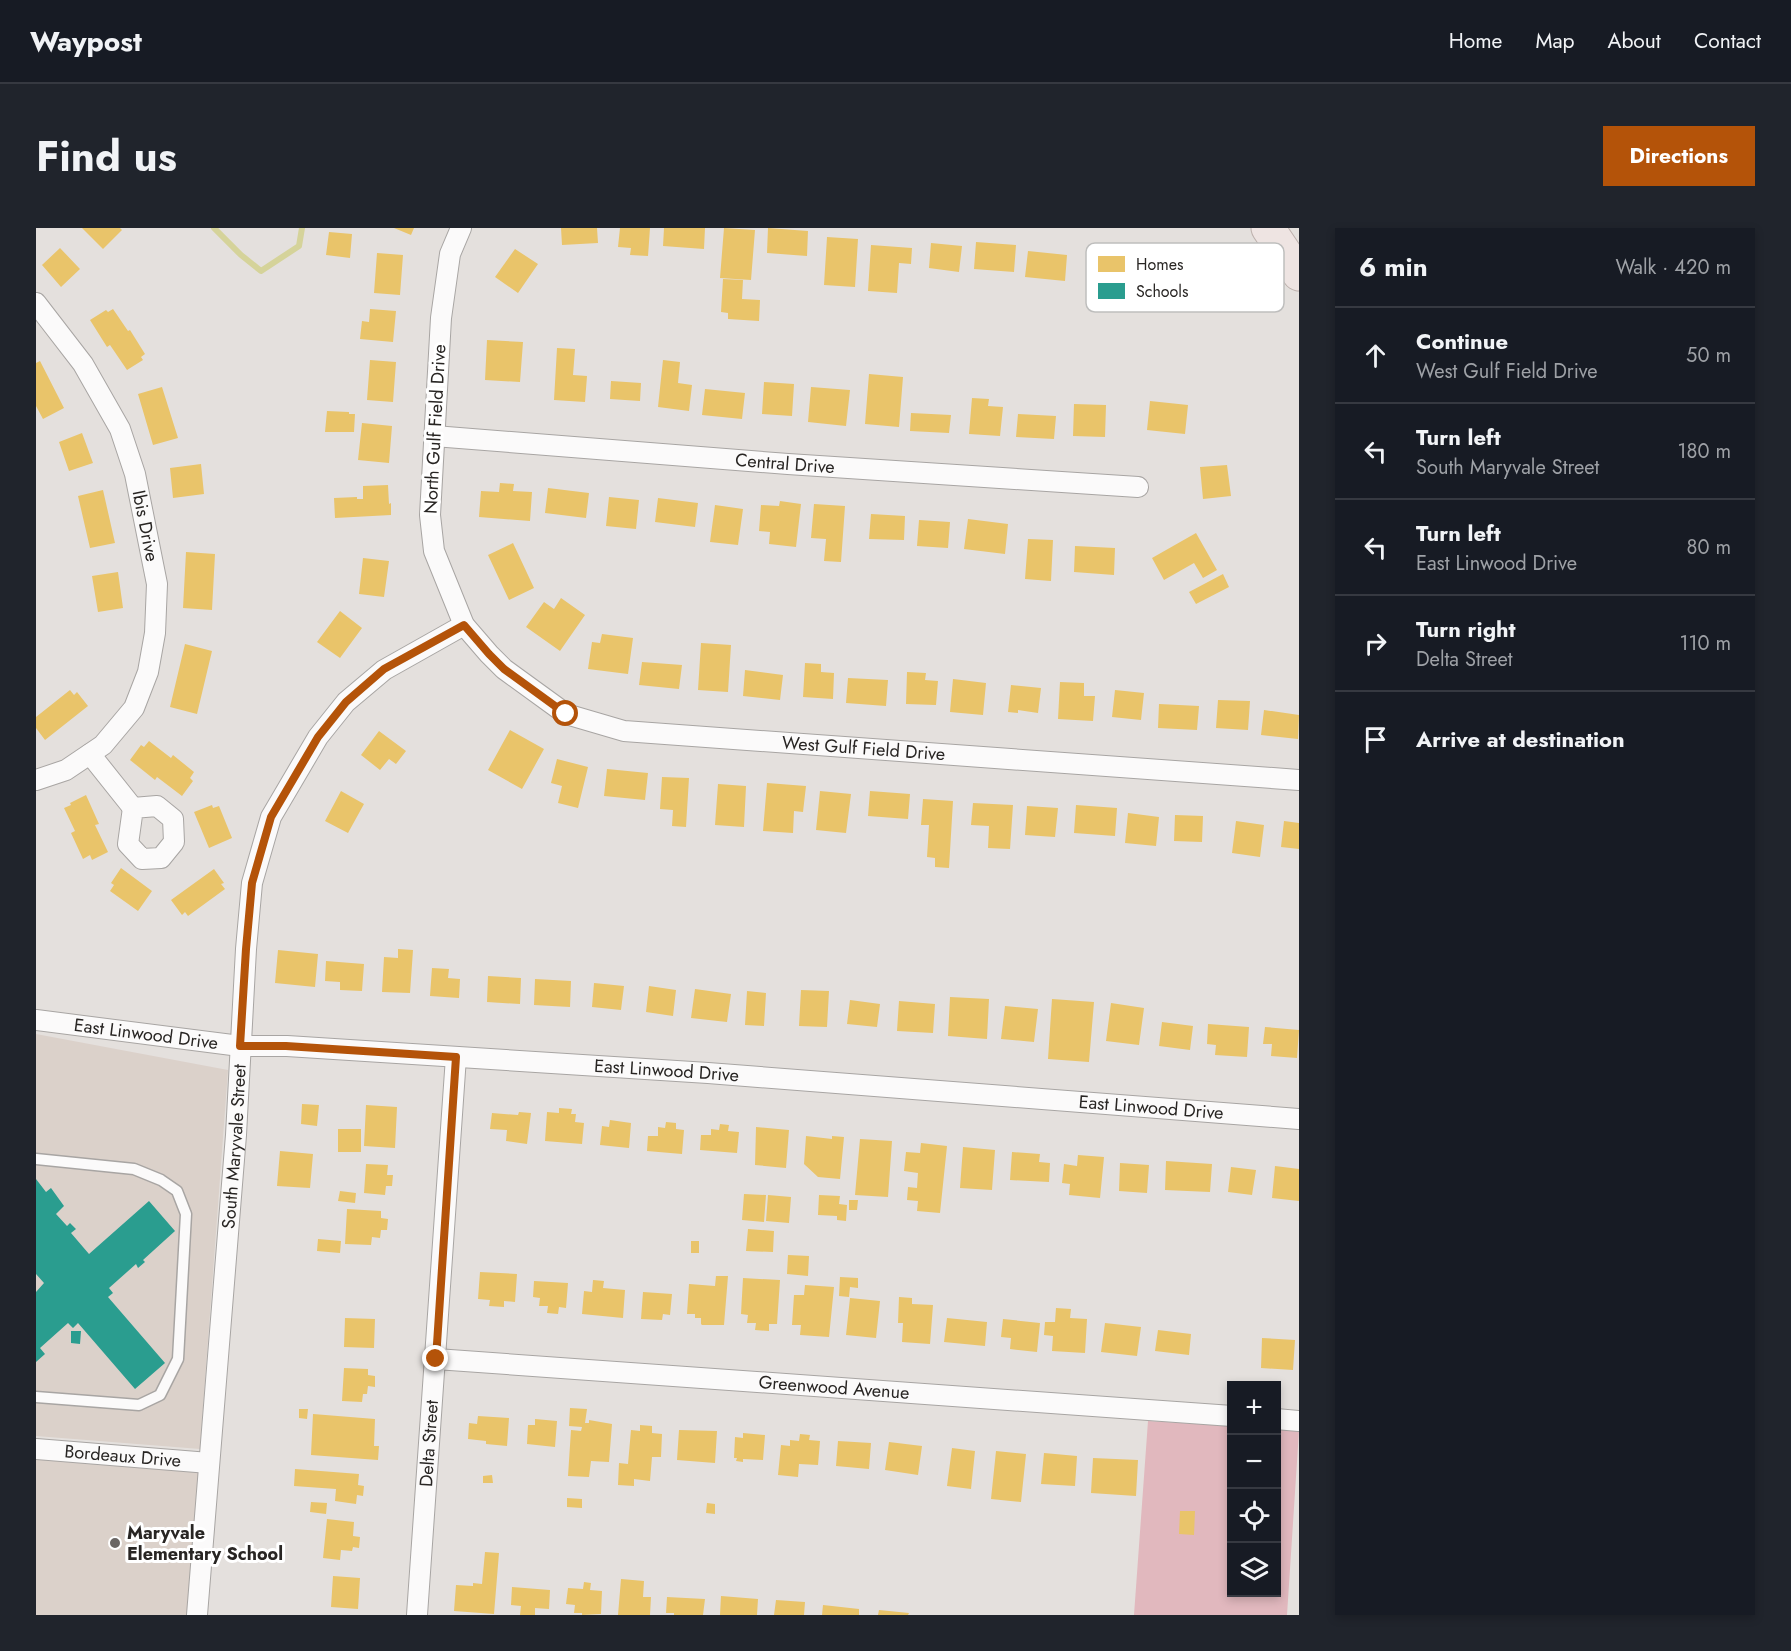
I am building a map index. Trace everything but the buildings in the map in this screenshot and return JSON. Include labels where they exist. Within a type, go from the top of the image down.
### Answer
[{"type":"highway","points":[[1268,228],[1278,243]]},
{"type":"highway","points":[[1284,252],[1299,274]]},
{"type":"street","name":"North Gulf Field Drive","points":[[461,229],[450,254],[441,318],[430,515],[434,551],[464,625]]},
{"type":"street","name":"Ibis Drive","points":[[36,303],[82,364],[120,429],[135,474],[157,584],[155,633],[148,672],[134,708],[103,746],[66,770],[36,780]]},
{"type":"street","name":"Central Drive","points":[[434,436],[788,464],[1138,487]]},
{"type":"street","name":"West Gulf Field Drive","points":[[464,625],[504,669],[566,714],[624,731],[1299,780]]},
{"type":"street","name":"South Maryvale Street","points":[[197,1615],[236,1135],[246,949],[252,883],[271,817],[318,737],[346,702],[384,669],[464,625]]},
{"type":"street","points":[[90,754],[133,808]]},
{"type":"street","name":"East Linwood Drive","points":[[36,1020],[240,1046],[286,1046],[708,1073],[1299,1119]]},
{"type":"street","name":"Delta Street","points":[[417,1615],[456,1057]]},
{"type":"street","name":"Greenwood Avenue","points":[[436,1359],[1227,1416]]},
{"type":"street","points":[[1281,1419],[1299,1421]]},
{"type":"street","name":"Bordeaux Drive","points":[[36,1449],[209,1463]]},
{"type":"lane","points":[[36,1160],[134,1169],[161,1180],[177,1191],[186,1214],[178,1359],[160,1395],[139,1405],[36,1397]]},
{"type":"shaded area","points":[[36,1034],[228,1070],[200,1449],[36,1436]]},
{"type":"shaded area","points":[[1148,1421],[1227,1426],[1227,1597],[1281,1597],[1281,1429],[1299,1431],[1287,1615],[1134,1615]]},
{"type":"shaded area","name":"Maryvale Elementary School","points":[[36,1458],[199,1470],[188,1615],[36,1615]]},
{"type":"waterway","points":[[214,228],[261,271],[299,246],[302,228]]},
{"type":"place","name":"Maryvale Elementary School","points":[[115,1543]]},
{"type":"route","points":[[436,1359],[456,1057],[286,1046],[240,1046],[252,883],[271,817],[318,737],[346,702],[384,669],[464,625],[504,669],[566,714]]}]
